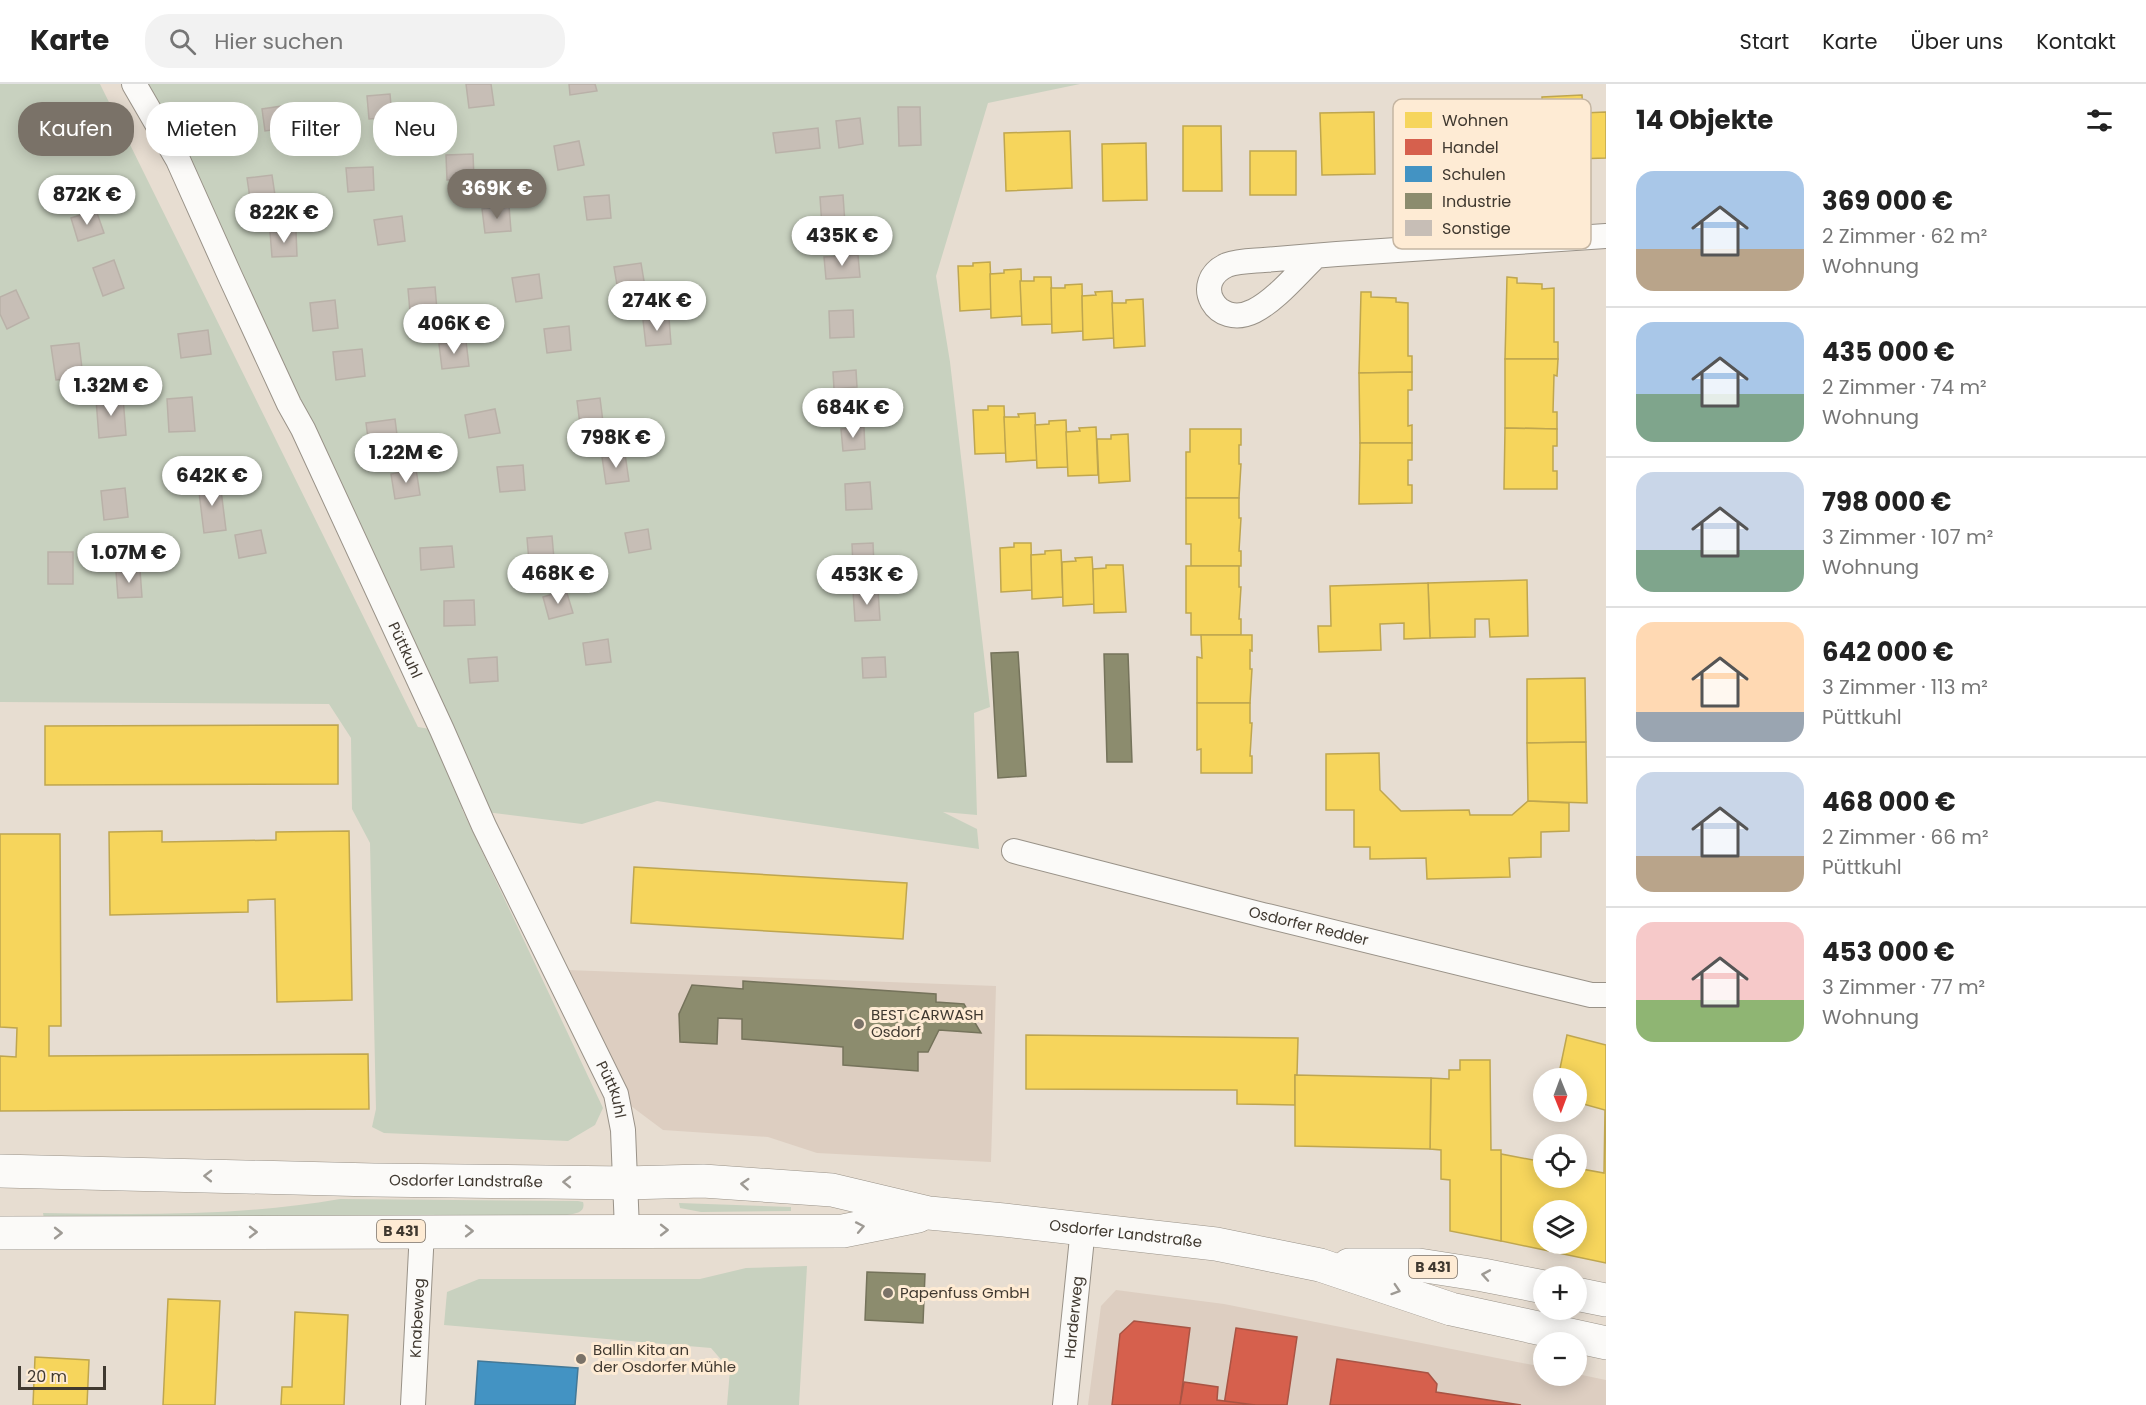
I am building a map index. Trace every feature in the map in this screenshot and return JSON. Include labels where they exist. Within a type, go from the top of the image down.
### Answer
[{"type":"main road","name":"Osdorfer Landstraße","points":[[0,1171],[374,1180],[625,1183],[703,1181],[832,1190],[929,1214],[1083,1228],[1216,1244],[1320,1265],[1451,1309],[1606,1342]]},
{"type":"main road","name":"Osdorfer Landstraße","points":[[0,1233],[843,1231],[929,1214]]},
{"type":"main road","name":"Osdorfer Landstraße","points":[[1320,1265],[1419,1265],[1533,1285]]},
{"type":"main road","points":[[1587,1296],[1606,1300]]},
{"type":"street","name":"Püttkuhl","points":[[134,84],[178,160],[289,404],[303,429],[442,730],[484,826],[616,1094],[623,1130],[627,1230]]},
{"type":"street","points":[[1591,237],[1606,236]]},
{"type":"street","points":[[1316,256],[1418,249]]},
{"type":"street","name":"Osdorfer Redder","points":[[1014,851],[1537,982],[1591,995],[1606,995]]},
{"type":"street","name":"Harderweg","points":[[1065,1405],[1083,1228]]},
{"type":"street","name":"Knabeweg","points":[[413,1405],[422,1231]]},
{"type":"shaded area","points":[[567,970],[996,986],[991,1162],[817,1153],[768,1137],[663,1130],[631,1106]]},
{"type":"shaded area","points":[[1116,1290],[1224,1304],[1533,1365],[1533,1386],[1587,1386],[1587,1376],[1606,1380],[1606,1405],[1088,1405],[1101,1306]]},
{"type":"green space","points":[[0,84],[100,84],[109,102],[18,102],[18,156],[134,156],[134,153],[418,727],[442,731],[170,156],[258,156],[258,102],[146,102],[146,105],[136,84],[1080,84],[988,103],[936,276],[950,362],[990,707],[974,713],[977,815],[943,812],[977,829],[979,849],[657,801],[582,824],[462,809],[603,1108],[595,1125],[568,1141],[384,1133],[372,1127],[376,1109],[370,843],[352,809],[351,738],[329,704],[0,702]]},
{"type":"green space","points":[[340,1199],[578,1201],[583,1202],[584,1205],[580,1212],[567,1215],[44,1219],[43,1213],[155,1214],[229,1211],[303,1205]]},
{"type":"green space","points":[[679,1203],[791,1207],[791,1211],[701,1212],[680,1208]]},
{"type":"green space","points":[[807,1266],[799,1405],[727,1405],[730,1370],[711,1348],[444,1325],[447,1292],[479,1279],[700,1279],[746,1268]]},
{"type":"building: Wohnen","points":[[1582,95],[1582,99],[1542,99],[1542,97]]},
{"type":"building: Wohnen","points":[[1374,112],[1375,174],[1322,175],[1320,113]]},
{"type":"building: Wohnen","points":[[1606,112],[1606,158],[1591,158],[1591,113]]},
{"type":"building: Wohnen","points":[[1183,126],[1221,126],[1222,191],[1183,191]]},
{"type":"building: Wohnen","points":[[1070,131],[1072,188],[1006,191],[1004,133]]},
{"type":"building: Wohnen","points":[[1146,143],[1147,200],[1103,201],[1102,144]]},
{"type":"building: Wohnen","points":[[1250,151],[1296,151],[1296,195],[1250,195]]},
{"type":"building: Wohnen","points":[[990,262],[992,309],[960,311],[958,266],[973,266],[973,263]]},
{"type":"building: Wohnen","points":[[1021,269],[1022,316],[991,318],[990,274]]},
{"type":"building: Wohnen","points":[[1034,277],[1051,277],[1053,324],[1022,325],[1020,281],[1034,281]]},
{"type":"building: Wohnen","points":[[1507,277],[1517,278],[1517,283],[1542,284],[1542,289],[1554,288],[1554,342],[1558,342],[1558,359],[1505,359]]},
{"type":"building: Wohnen","points":[[1082,284],[1083,331],[1052,333],[1051,288]]},
{"type":"building: Wohnen","points":[[1112,291],[1114,338],[1083,340],[1082,296],[1096,295],[1095,292]]},
{"type":"building: Wohnen","points":[[1361,292],[1371,292],[1371,297],[1396,298],[1396,302],[1408,303],[1408,356],[1412,356],[1412,372],[1359,373]]},
{"type":"building: Wohnen","points":[[1143,299],[1145,346],[1114,348],[1112,303]]},
{"type":"building: Wohnen","points":[[1505,359],[1558,359],[1557,376],[1554,375],[1553,412],[1557,412],[1557,429],[1505,428]]},
{"type":"building: Wohnen","points":[[1412,372],[1412,390],[1408,390],[1408,426],[1412,425],[1412,443],[1360,443],[1359,373]]},
{"type":"building: Wohnen","points":[[988,406],[1004,406],[1006,453],[975,454],[973,410],[988,410]]},
{"type":"building: Wohnen","points":[[1035,413],[1037,460],[1006,462],[1004,417],[1019,417],[1018,414]]},
{"type":"building: Wohnen","points":[[1066,420],[1068,467],[1037,468],[1035,425]]},
{"type":"building: Wohnen","points":[[1096,427],[1098,475],[1068,476],[1066,432],[1080,431],[1079,428]]},
{"type":"building: Wohnen","points":[[1505,428],[1557,429],[1557,446],[1553,446],[1553,471],[1557,471],[1557,489],[1504,489]]},
{"type":"building: Wohnen","points":[[1190,429],[1241,429],[1239,498],[1186,498],[1186,452],[1190,452]]},
{"type":"building: Wohnen","points":[[1128,434],[1130,481],[1099,483],[1097,439],[1111,439],[1111,435]]},
{"type":"building: Wohnen","points":[[1360,443],[1412,443],[1412,460],[1408,460],[1408,485],[1412,485],[1412,503],[1359,504]]},
{"type":"building: Wohnen","points":[[1186,498],[1239,498],[1241,566],[1191,566],[1191,544],[1186,544]]},
{"type":"building: Wohnen","points":[[1014,543],[1031,543],[1032,590],[1001,592],[1000,548],[1014,547]]},
{"type":"building: Wohnen","points":[[1061,550],[1063,597],[1032,599],[1031,555]]},
{"type":"building: Wohnen","points":[[1092,557],[1095,604],[1063,606],[1062,562],[1076,561],[1075,558]]},
{"type":"building: Wohnen","points":[[1106,565],[1123,565],[1126,612],[1094,613],[1093,569],[1106,568]]},
{"type":"building: Wohnen","points":[[1186,566],[1239,566],[1241,635],[1191,635],[1191,613],[1186,613]]},
{"type":"building: Wohnen","points":[[1527,580],[1528,636],[1490,637],[1489,619],[1475,619],[1475,637],[1430,638],[1428,583]]},
{"type":"building: Wohnen","points":[[1428,583],[1430,638],[1404,639],[1404,623],[1380,624],[1381,650],[1319,652],[1318,626],[1331,626],[1330,586]]},
{"type":"building: Wohnen","points":[[1201,635],[1252,635],[1250,703],[1197,703],[1197,657],[1202,658]]},
{"type":"building: Wohnen","points":[[1585,678],[1586,742],[1527,743],[1527,679]]},
{"type":"building: Wohnen","points":[[1197,703],[1250,703],[1252,773],[1201,773],[1201,749],[1197,750]]},
{"type":"building: Wohnen","points":[[338,725],[338,784],[45,785],[45,726]]},
{"type":"building: Wohnen","points":[[1586,742],[1587,803],[1528,801],[1527,743]]},
{"type":"building: Wohnen","points":[[1379,753],[1380,790],[1401,811],[1469,810],[1470,815],[1512,815],[1528,801],[1569,803],[1569,831],[1541,832],[1541,857],[1509,858],[1510,877],[1427,879],[1426,858],[1370,859],[1370,847],[1354,847],[1354,810],[1326,810],[1326,754]]},
{"type":"building: Wohnen","points":[[162,831],[162,842],[276,840],[276,832],[349,831],[352,1000],[277,1002],[275,899],[248,900],[248,912],[110,915],[109,832]]},
{"type":"building: Wohnen","points":[[0,834],[60,834],[61,1026],[49,1026],[49,1056],[368,1054],[369,1109],[0,1111],[0,1056],[16,1057],[17,1028],[0,1027]]},
{"type":"building: Wohnen","points":[[634,867],[907,883],[903,939],[631,923]]},
{"type":"building: Wohnen","points":[[1026,1035],[1298,1038],[1295,1105],[1237,1104],[1237,1090],[1026,1089]]},
{"type":"building: Wohnen","points":[[1567,1035],[1606,1045],[1606,1263],[1563,1254],[1587,1254],[1587,1200],[1533,1200],[1533,1248],[1501,1241],[1501,1154],[1533,1160],[1533,1188],[1587,1188],[1587,1170],[1604,1173],[1605,1110],[1587,1105],[1587,1068],[1560,1068]]},
{"type":"building: Wohnen","points":[[1460,1060],[1490,1060],[1491,1150],[1501,1150],[1501,1241],[1450,1231],[1450,1180],[1441,1179],[1441,1150],[1430,1149],[1431,1078],[1449,1079],[1449,1070],[1460,1070]]},
{"type":"building: Wohnen","points":[[1295,1075],[1431,1078],[1430,1149],[1295,1146]]},
{"type":"building: Wohnen","points":[[168,1299],[220,1301],[215,1405],[163,1405]]},
{"type":"building: Wohnen","points":[[295,1312],[348,1315],[344,1405],[281,1405],[282,1387],[292,1387]]},
{"type":"building: Wohnen","points":[[35,1357],[89,1360],[87,1405],[33,1405]]},
{"type":"building: Handel","points":[[1134,1321],[1190,1328],[1180,1405],[1112,1405],[1120,1334]]},
{"type":"building: Handel","points":[[1236,1328],[1297,1337],[1287,1405],[1224,1405]]},
{"type":"building: Handel","points":[[1337,1359],[1428,1373],[1437,1384],[1436,1392],[1521,1405],[1330,1405]]},
{"type":"building: Handel","points":[[1184,1382],[1218,1387],[1217,1400],[1255,1405],[1180,1405]]},
{"type":"building: Schulen","points":[[478,1361],[578,1368],[575,1405],[475,1405]]},
{"type":"building: Industrie","points":[[1018,652],[1026,776],[998,778],[991,653]]},
{"type":"building: Industrie","points":[[1104,654],[1128,654],[1132,762],[1107,762]]},
{"type":"building: Industrie","name":"BEST CARWASH Osdorf","points":[[743,981],[936,994],[936,1002],[964,1004],[981,1033],[939,1030],[928,1052],[918,1052],[918,1071],[843,1065],[843,1047],[742,1039],[742,1019],[718,1018],[717,1044],[680,1042],[679,1014],[692,985],[743,989]]},
{"type":"building: Industrie","points":[[867,1272],[925,1274],[923,1323],[865,1320]]},
{"type":"building: Sonstige","points":[[466,84],[491,84],[494,105],[469,108]]},
{"type":"building: Sonstige","points":[[569,84],[595,84],[597,91],[570,95]]},
{"type":"building: Sonstige","points":[[390,94],[391,102],[373,102],[373,119],[369,119],[367,96]]},
{"type":"building: Sonstige","points":[[898,107],[920,107],[921,145],[899,146]]},
{"type":"building: Sonstige","points":[[270,108],[270,130],[265,131],[262,109]]},
{"type":"building: Sonstige","points":[[860,118],[863,144],[839,148],[836,121]]},
{"type":"building: Sonstige","points":[[818,128],[820,148],[776,153],[773,133]]},
{"type":"building: Sonstige","points":[[579,141],[584,165],[558,170],[554,146]]},
{"type":"building: Sonstige","points":[[473,154],[474,179],[447,180],[446,156]]},
{"type":"building: Sonstige","points":[[373,167],[374,190],[348,192],[346,168]]},
{"type":"building: Sonstige","points":[[272,175],[276,202],[251,205],[247,178]]},
{"type":"building: Sonstige","points":[[609,195],[611,218],[587,220],[584,197]]},
{"type":"building: Sonstige","points":[[843,195],[845,224],[822,227],[820,197]]},
{"type":"building: Sonstige","points":[[509,206],[511,231],[485,233],[482,209]]},
{"type":"building: Sonstige","points":[[96,210],[104,233],[78,241],[71,218]]},
{"type":"building: Sonstige","points":[[402,216],[405,241],[378,245],[374,220]]},
{"type":"building: Sonstige","points":[[296,231],[297,256],[272,257],[270,232]]},
{"type":"building: Sonstige","points":[[858,255],[860,277],[826,279],[824,257]]},
{"type":"building: Sonstige","points":[[114,260],[124,288],[103,296],[93,268]]},
{"type":"building: Sonstige","points":[[641,263],[645,287],[618,291],[614,267]]},
{"type":"building: Sonstige","points":[[539,274],[542,298],[516,302],[512,278]]},
{"type":"building: Sonstige","points":[[435,287],[437,310],[410,312],[408,289]]},
{"type":"building: Sonstige","points":[[16,290],[29,318],[7,329],[0,314],[0,297]]},
{"type":"building: Sonstige","points":[[335,300],[338,328],[313,331],[310,303]]},
{"type":"building: Sonstige","points":[[853,310],[854,337],[830,338],[829,311]]},
{"type":"building: Sonstige","points":[[669,318],[671,344],[646,346],[643,320]]},
{"type":"building: Sonstige","points":[[569,326],[571,350],[547,353],[544,329]]},
{"type":"building: Sonstige","points":[[208,330],[211,354],[181,358],[178,334]]},
{"type":"building: Sonstige","points":[[466,341],[469,366],[442,369],[439,344]]},
{"type":"building: Sonstige","points":[[79,343],[83,377],[56,380],[51,346]]},
{"type":"building: Sonstige","points":[[362,349],[365,376],[336,380],[333,352]]},
{"type":"building: Sonstige","points":[[856,370],[857,387],[834,389],[833,372]]},
{"type":"building: Sonstige","points":[[123,397],[126,435],[99,438],[96,399]]},
{"type":"building: Sonstige","points":[[192,397],[195,431],[169,432],[167,399]]},
{"type":"building: Sonstige","points":[[600,398],[603,422],[580,425],[577,401]]},
{"type":"building: Sonstige","points":[[495,409],[500,433],[469,438],[465,415]]},
{"type":"building: Sonstige","points":[[395,419],[398,443],[369,446],[366,423]]},
{"type":"building: Sonstige","points":[[864,427],[865,449],[843,451],[841,429]]},
{"type":"building: Sonstige","points":[[625,454],[629,481],[606,484],[602,457]]},
{"type":"building: Sonstige","points":[[523,465],[525,490],[500,492],[497,467]]},
{"type":"building: Sonstige","points":[[416,469],[420,495],[395,499],[391,474]]},
{"type":"building: Sonstige","points":[[220,482],[226,530],[204,533],[198,484]]},
{"type":"building: Sonstige","points":[[870,482],[872,509],[846,510],[845,484]]},
{"type":"building: Sonstige","points":[[125,488],[128,517],[104,520],[101,491]]},
{"type":"building: Sonstige","points":[[648,529],[651,549],[629,553],[625,533]]},
{"type":"building: Sonstige","points":[[261,530],[266,553],[239,558],[235,535]]},
{"type":"building: Sonstige","points":[[552,536],[554,559],[529,562],[527,538]]},
{"type":"building: Sonstige","points":[[873,543],[874,565],[853,566],[852,544]]},
{"type":"building: Sonstige","points":[[452,546],[454,567],[421,570],[420,548]]},
{"type":"building: Sonstige","points":[[48,552],[73,552],[73,584],[48,584]]},
{"type":"building: Sonstige","points":[[140,570],[142,597],[118,598],[116,572]]},
{"type":"building: Sonstige","points":[[566,590],[573,613],[549,619],[543,597]]},
{"type":"building: Sonstige","points":[[878,590],[880,620],[855,621],[853,591]]},
{"type":"building: Sonstige","points":[[474,600],[475,625],[444,626],[444,601]]},
{"type":"building: Sonstige","points":[[608,639],[611,662],[586,665],[583,643]]},
{"type":"building: Sonstige","points":[[497,657],[498,681],[470,683],[468,659]]},
{"type":"building: Sonstige","points":[[885,657],[886,677],[863,678],[862,658]]},
{"type":"place","name":"BEST CARWASH Osdorf","points":[[859,1024]]},
{"type":"place","name":"Papenfuss GmbH","points":[[888,1293]]},
{"type":"place","name":"Ballin Kita an der Osdorfer Mühle","points":[[581,1359]]}]
